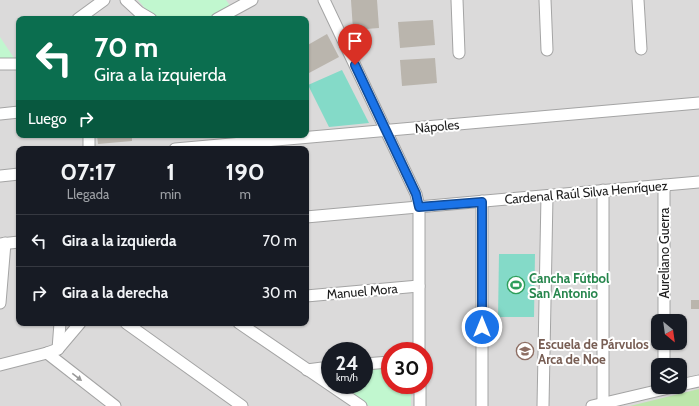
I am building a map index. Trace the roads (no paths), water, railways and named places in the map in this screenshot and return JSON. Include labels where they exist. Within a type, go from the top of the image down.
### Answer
[{"type":"street","points":[[82,16],[104,0]]},
{"type":"street","points":[[126,0],[146,16]]},
{"type":"street","points":[[223,16],[252,0]]},
{"type":"street","points":[[324,0],[416,194],[419,207],[419,342]]},
{"type":"street","points":[[457,0],[459,53]]},
{"type":"street","points":[[546,0],[547,50]]},
{"type":"street","points":[[638,0],[641,49]]},
{"type":"street","points":[[0,64],[16,63]]},
{"type":"street","name":"Nápoles","points":[[309,138],[699,103]]},
{"type":"street","points":[[0,114],[16,112]]},
{"type":"street","name":"Nápoles","points":[[211,146],[304,138]]},
{"type":"street","points":[[0,176],[16,174]]},
{"type":"street","name":"Cardenal Raúl Silva Henríquez","points":[[309,217],[699,182]]},
{"type":"street","name":"Aureliano Guerra","points":[[664,185],[664,314]]},
{"type":"street","points":[[603,190],[598,405],[651,392]]},
{"type":"street","points":[[543,406],[547,196]]},
{"type":"street","points":[[482,202],[482,406]]},
{"type":"street","points":[[0,303],[2,243],[16,242]]},
{"type":"street","name":"Manuel Mora","points":[[309,296],[418,286]]},
{"type":"street","points":[[58,349],[60,326]]},
{"type":"street","points":[[0,365],[58,349],[77,326]]},
{"type":"street","points":[[130,326],[242,406]]},
{"type":"street","points":[[243,326],[361,406]]},
{"type":"street","points":[[47,353],[111,405]]},
{"type":"street","points":[[306,370],[321,369]]},
{"type":"street","points":[[687,384],[699,381]]},
{"type":"street","points":[[420,394],[420,406]]},
{"type":"place","name":"Cancha Fútbol San Antonio","points":[[516,285]]},
{"type":"place","name":"Escuela de Párvulos Arca de Noe","points":[[525,351]]}]
